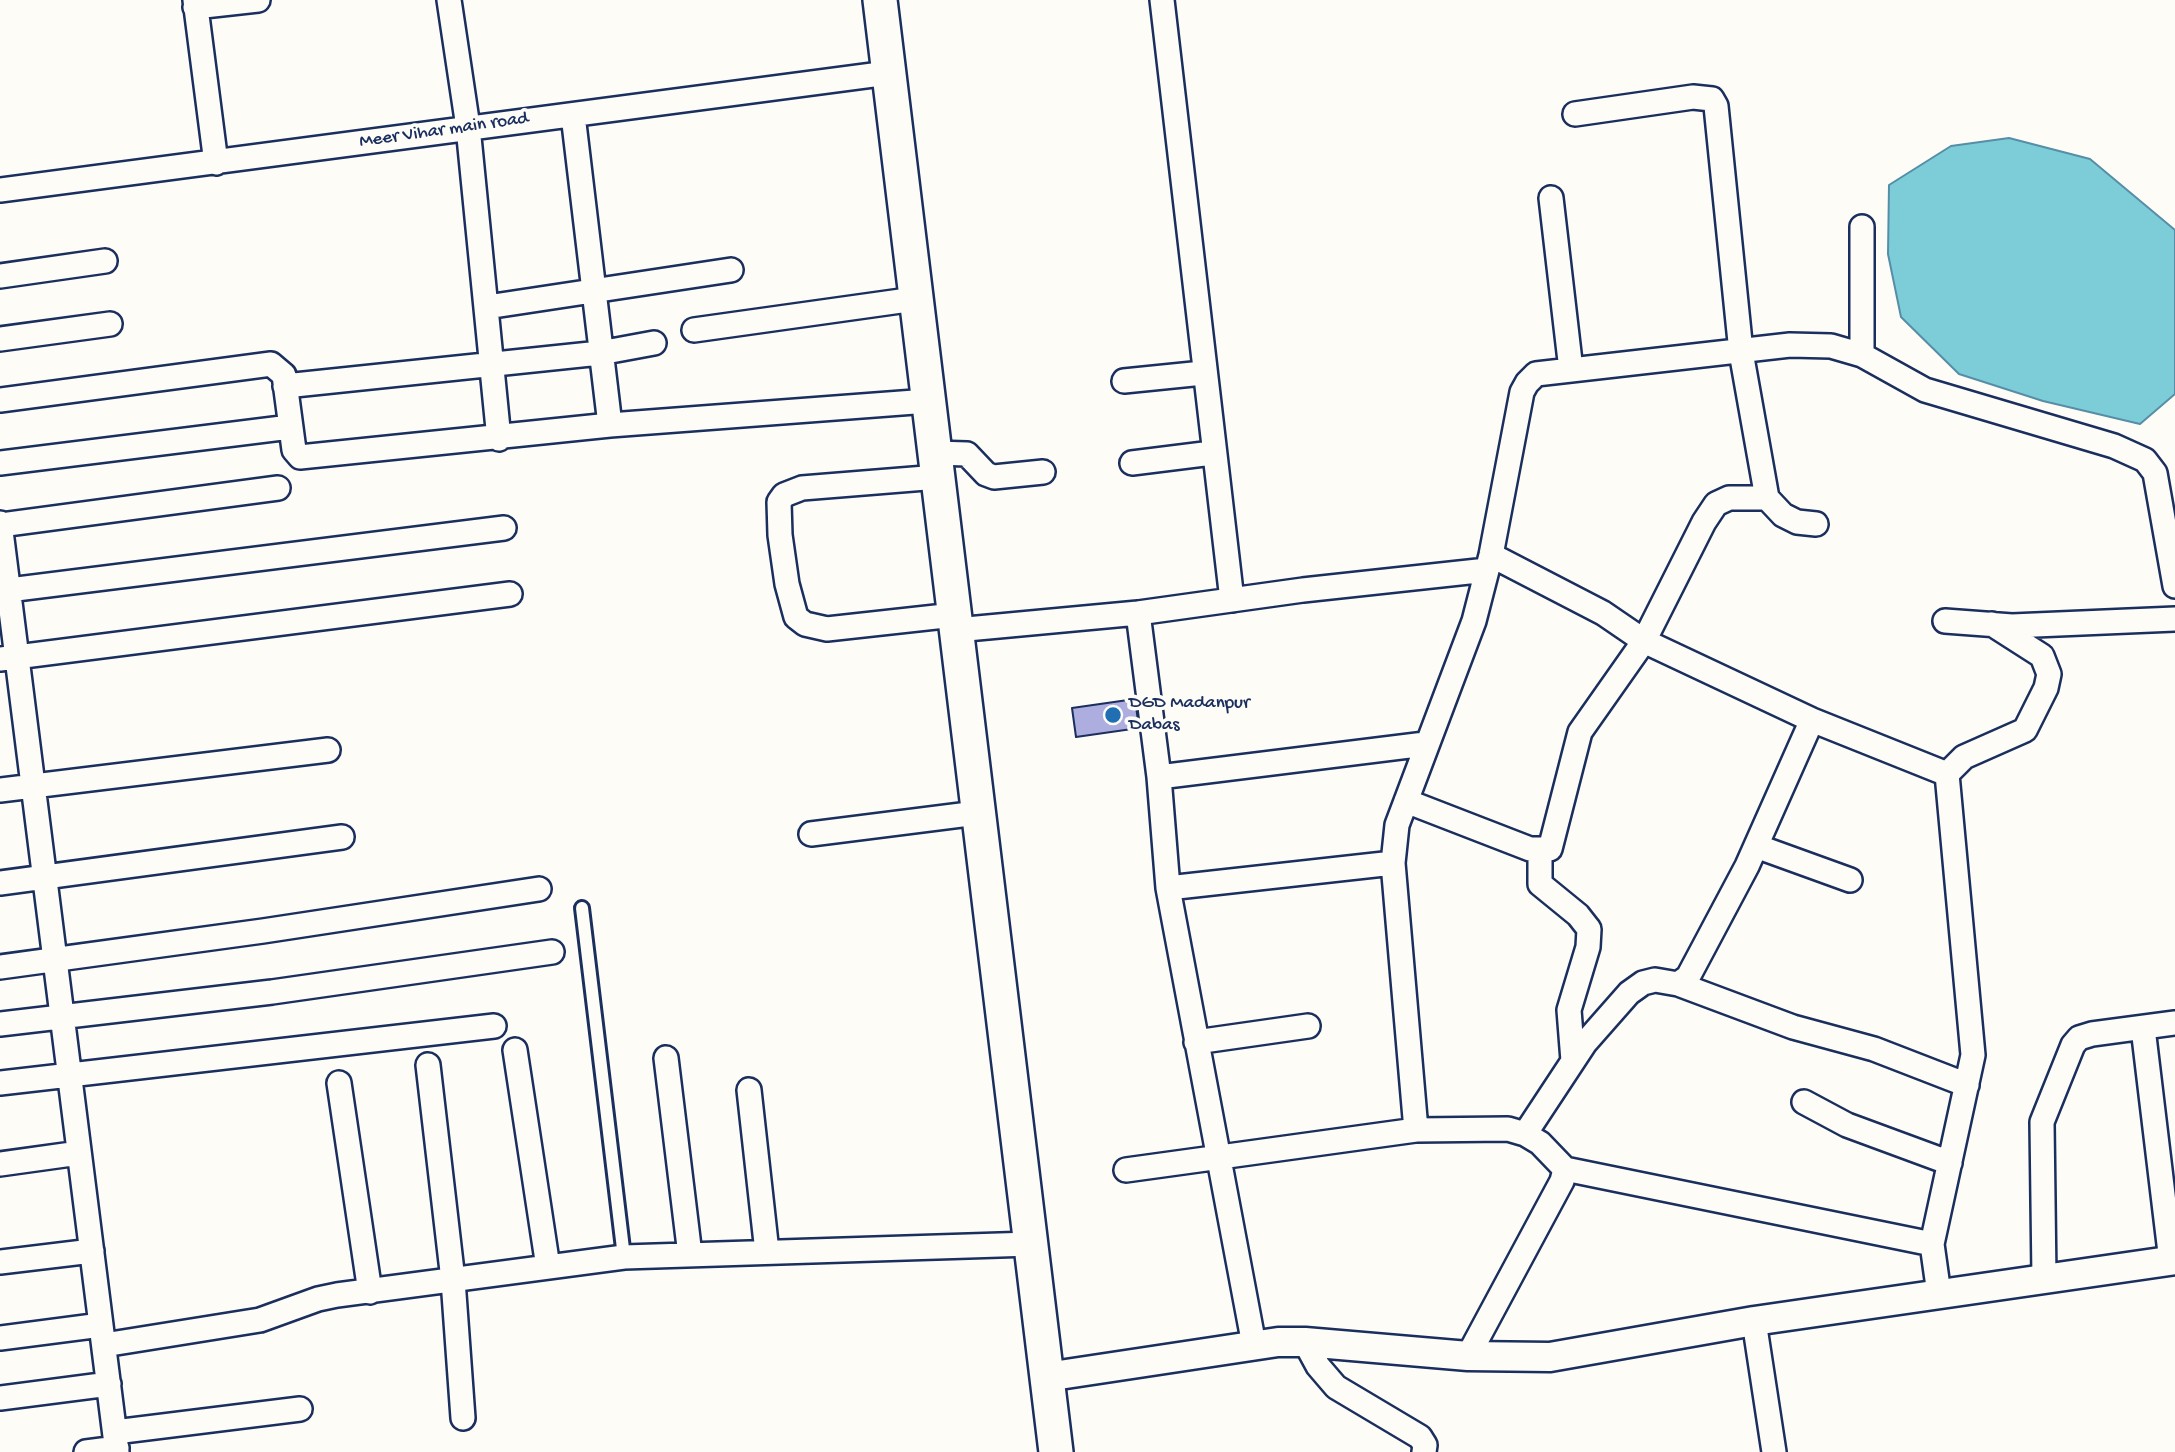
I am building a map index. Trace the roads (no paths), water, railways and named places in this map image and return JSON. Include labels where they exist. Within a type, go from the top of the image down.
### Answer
[{"type":"main road","points":[[880,0],[1021,1184],[1031,1244],[1056,1452]]},
{"type":"street","points":[[216,163],[195,3],[258,0]]},
{"type":"street","points":[[449,0],[468,127],[479,255],[494,365],[499,439]]},
{"type":"street","points":[[1162,0],[1231,600]]},
{"type":"street","name":"Meer Vihar main road","points":[[0,190],[888,73]]},
{"type":"street","points":[[1574,114],[1693,97],[1712,99],[1716,106],[1741,352],[1768,498],[1783,515],[1797,522],[1816,524]]},
{"type":"street","points":[[573,114],[610,425]]},
{"type":"street","points":[[1550,198],[1571,370]]},
{"type":"street","points":[[1862,227],[1862,355]]},
{"type":"street","points":[[0,276],[106,261]]},
{"type":"street","points":[[487,307],[594,288],[731,270]]},
{"type":"street","points":[[694,330],[915,299]]},
{"type":"street","points":[[0,339],[110,324]]},
{"type":"street","points":[[285,386],[600,353],[654,343]]},
{"type":"street","points":[[1416,1130],[1393,863],[1397,825],[1425,744],[1474,621],[1489,562],[1522,392],[1536,374],[1790,345],[1831,346],[1862,355],[1925,390],[2114,446],[2145,460],[2155,474],[2173,554],[2175,586]]},
{"type":"street","points":[[0,400],[262,365],[280,369],[294,450],[300,457],[499,439],[610,425],[928,401]]},
{"type":"street","points":[[1124,381],[1203,373]]},
{"type":"street","points":[[0,463],[290,427]]},
{"type":"street","points":[[1132,463],[1212,453]]},
{"type":"street","points":[[1043,471],[994,477],[986,474],[967,454],[937,465],[802,488],[784,495],[779,502],[780,535],[787,584],[796,617],[805,624],[827,629],[1138,613],[1489,562],[1603,613],[1644,641],[1812,720],[1947,774]]},
{"type":"street","points":[[116,1444],[33,785],[8,658],[0,524],[278,488]]},
{"type":"street","points":[[1406,801],[1540,850],[1550,849],[1580,732],[1644,641],[1716,503],[1729,498],[1768,498]]},
{"type":"street","points":[[4,591],[504,528]]},
{"type":"street","points":[[8,658],[510,594]]},
{"type":"street","points":[[1138,613],[1159,777],[1168,888],[1254,1345]]},
{"type":"street","points":[[1945,621],[1992,624],[2175,620]]},
{"type":"street","points":[[1947,774],[1964,757],[2025,730],[2046,688],[2049,674],[2042,656],[1992,624]]},
{"type":"street","points":[[1678,984],[1694,967],[1756,846],[1812,720]]},
{"type":"street","points":[[1159,777],[1425,744]]},
{"type":"street","points":[[0,790],[328,750]]},
{"type":"street","points":[[1939,1294],[1933,1244],[1973,1055],[1947,774]]},
{"type":"street","points":[[811,834],[977,813]]},
{"type":"street","points":[[0,883],[342,836]]},
{"type":"street","points":[[1756,846],[1850,880]]},
{"type":"street","points":[[1540,850],[1540,884],[1578,915],[1589,929],[1588,947],[1569,1010],[1573,1061]]},
{"type":"street","points":[[1168,888],[1393,863]]},
{"type":"street","points":[[0,967],[539,889]]},
{"type":"street","points":[[0,1024],[272,992],[552,952]]},
{"type":"street","points":[[1525,1134],[1585,1043],[1629,993],[1643,983],[1655,980],[1678,984],[1793,1027],[1874,1049],[1967,1085]]},
{"type":"street","points":[[2044,1279],[2041,1143],[2044,1114],[2073,1045],[2079,1038],[2175,1023]]},
{"type":"street","points":[[0,1083],[494,1026]]},
{"type":"street","points":[[1196,1042],[1308,1026]]},
{"type":"street","points":[[1046,1377],[1254,1345],[1305,1342],[1468,1356],[1550,1357],[1754,1321],[2173,1260],[2143,1028]]},
{"type":"street","points":[[515,1050],[548,1267]]},
{"type":"street","points":[[666,1058],[690,1255]]},
{"type":"street","points":[[428,1065],[453,1280],[463,1418]]},
{"type":"street","points":[[339,1083],[370,1292]]},
{"type":"street","points":[[749,1090],[767,1252]]},
{"type":"street","points":[[1804,1102],[1847,1125],[1950,1163]]},
{"type":"street","points":[[1126,1170],[1416,1130],[1508,1129],[1525,1134],[1540,1143],[1565,1169],[1933,1244]]},
{"type":"street","points":[[0,1164],[79,1153]]},
{"type":"street","points":[[1468,1356],[1565,1169]]},
{"type":"street","points":[[0,1338],[102,1335],[260,1321],[317,1298],[624,1257],[1031,1244]]},
{"type":"street","points":[[0,1262],[92,1251]]},
{"type":"street","points":[[1754,1321],[1774,1452]]},
{"type":"street","points":[[1305,1342],[1318,1366],[1336,1387],[1420,1437],[1424,1452]]},
{"type":"street","points":[[0,1398],[108,1384]]},
{"type":"street","points":[[86,1452],[300,1409]]},
{"type":"lane","points":[[582,908],[624,1257]]},
{"type":"water","points":[[2009,138],[2090,159],[2175,230],[2175,394],[2140,424],[2043,401],[1959,374],[1901,317],[1888,254],[1889,185],[1951,146]]},
{"type":"place","name":"DGD Madanpur Dabas","points":[[1113,715]]}]
